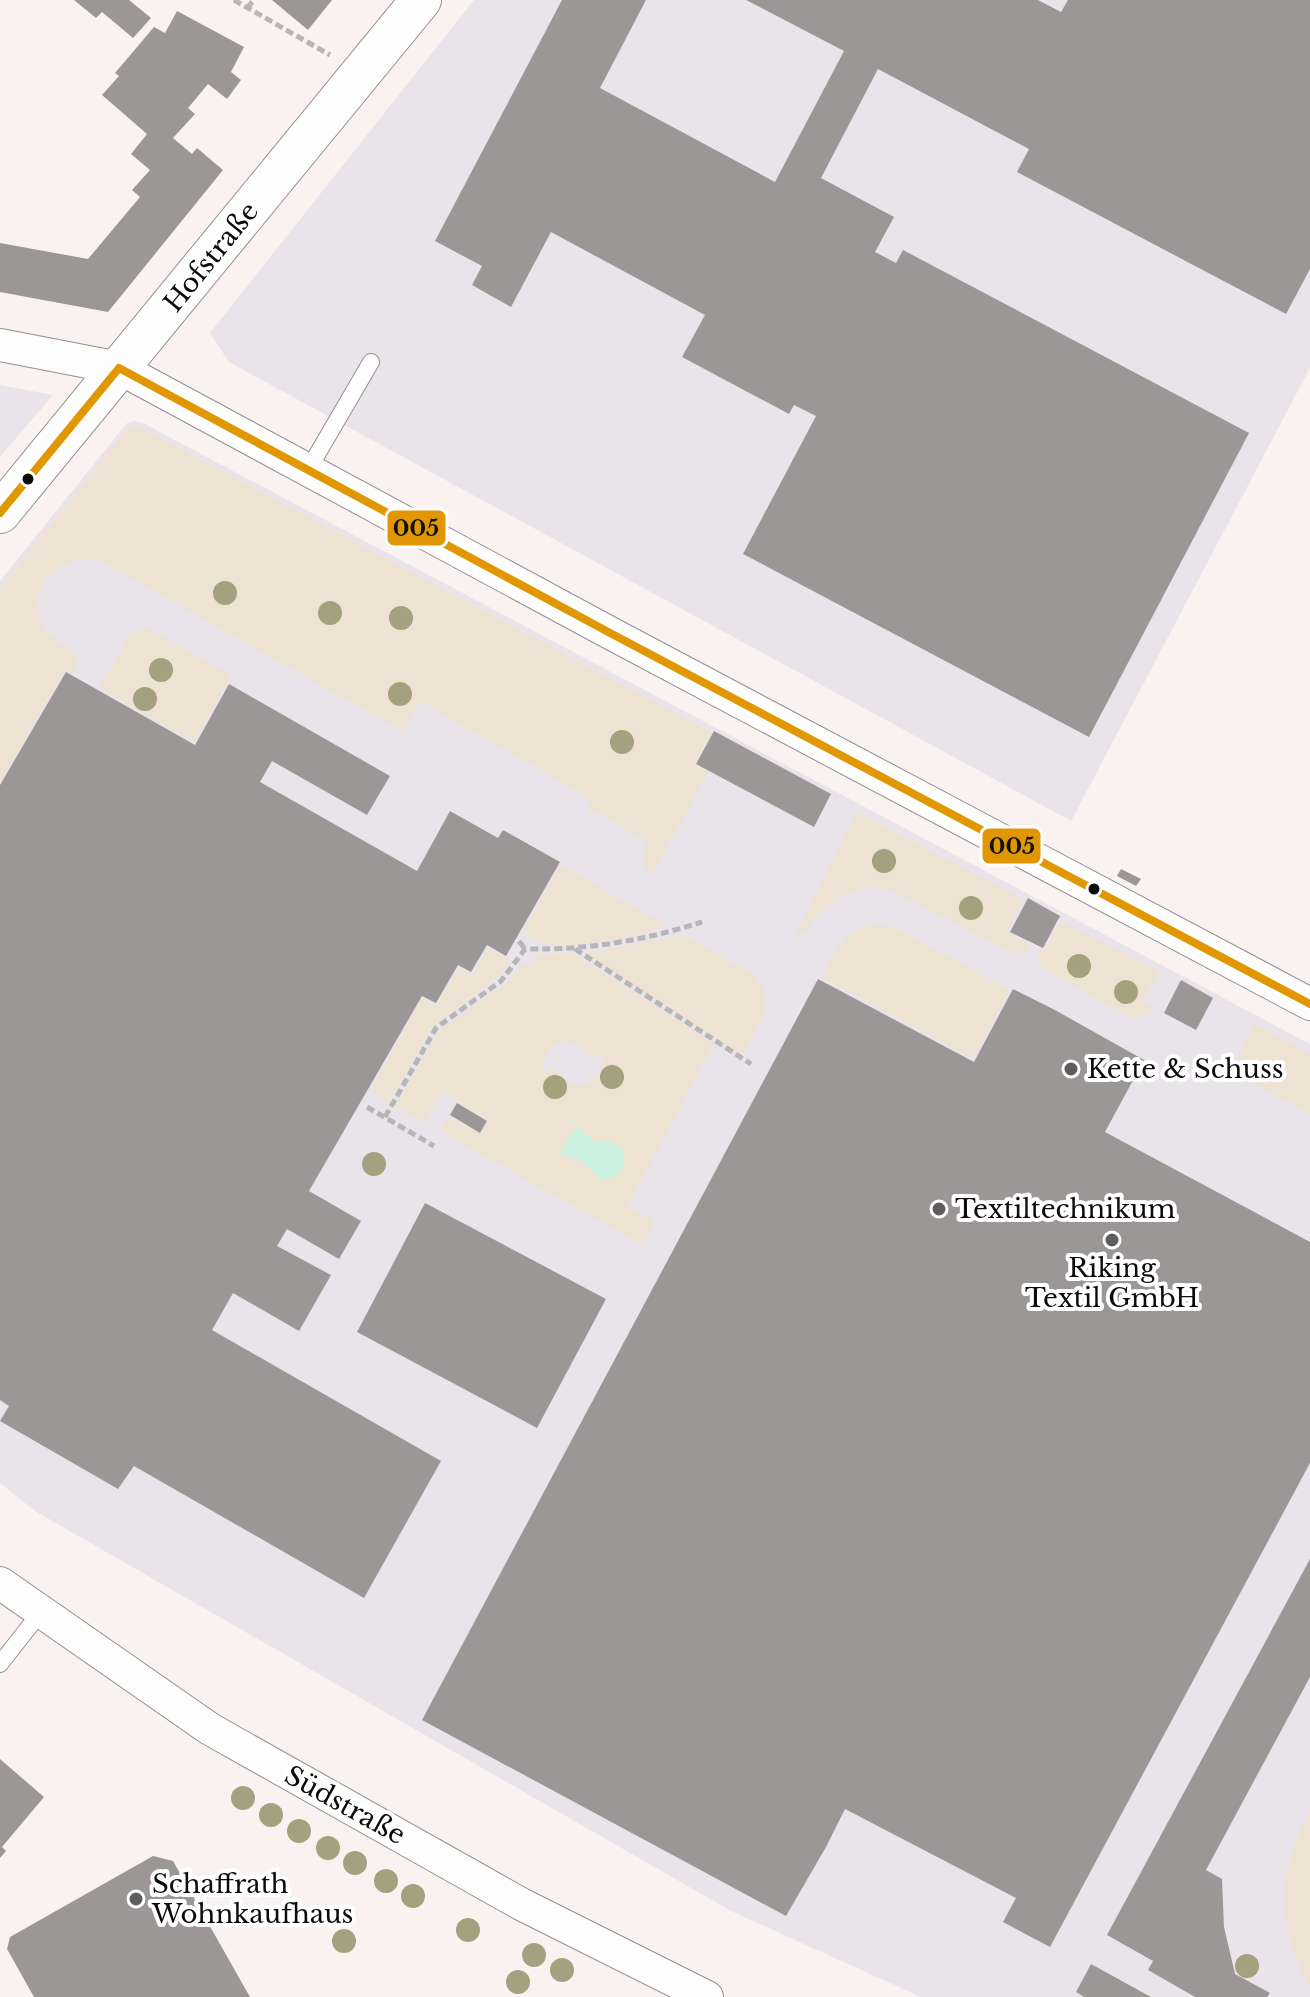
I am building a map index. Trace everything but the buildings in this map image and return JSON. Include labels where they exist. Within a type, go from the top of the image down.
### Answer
[{"type":"street","name":"Hofstraße","points":[[0,513],[421,0]]},
{"type":"street","points":[[0,345],[119,368],[1310,1004]]},
{"type":"street","name":"Südstraße","points":[[0,1583],[210,1729],[521,1904],[707,1997]]},
{"type":"lane","points":[[308,470],[371,362]]},
{"type":"lane","points":[[0,1664],[40,1613]]},
{"type":"path","points":[[234,0],[362,73]]},
{"type":"path","points":[[247,8],[254,0]]},
{"type":"path","points":[[525,949],[575,949],[666,933],[702,922]]},
{"type":"path","points":[[519,941],[525,949]]},
{"type":"path","points":[[385,1117],[436,1028],[501,981],[525,949]]},
{"type":"path","points":[[575,949],[751,1064]]},
{"type":"path","points":[[367,1107],[434,1146]]},
{"type":"shaded area","points":[[474,0],[1310,0],[1310,368],[1071,821],[229,362],[210,333]]},
{"type":"shaded area","points":[[0,385],[53,395],[0,457]]},
{"type":"shaded area","points":[[127,423],[143,423],[1310,1044],[1310,1997],[921,1997],[731,1911],[35,1511],[0,1483],[0,581]]},
{"type":"shaded area","points":[[127,429],[149,432],[711,732],[694,764],[708,772],[653,874],[642,867],[647,841],[589,808],[590,798],[420,701],[402,731],[97,559],[83,559],[57,569],[41,590],[39,616],[52,637],[74,654],[76,663],[72,673],[65,669],[0,783],[0,588]]},
{"type":"shaded area","points":[[149,629],[231,675],[194,742],[99,687],[130,634]]},
{"type":"shaded area","points":[[856,812],[1024,900],[1006,932],[1032,945],[1025,952],[1012,953],[893,891],[880,888],[865,888],[841,895],[795,937]]},
{"type":"shaded area","points":[[561,865],[664,924],[663,927],[623,939],[587,944],[556,945],[537,940],[523,931]]},
{"type":"shaded area","points":[[1061,921],[1159,972],[1142,1002],[1152,1008],[1145,1015],[1130,1018],[1042,968],[1038,951],[1044,951]]},
{"type":"shaded area","points":[[872,925],[885,925],[903,932],[1010,990],[972,1058],[821,977],[847,938]]},
{"type":"shaded area","points":[[684,935],[754,975],[763,988],[766,1012],[742,1055],[585,953]]},
{"type":"shaded area","points":[[488,948],[506,959],[508,966],[433,1026],[389,1102],[377,1095],[372,1088],[422,998],[437,1006],[459,968],[473,976]]},
{"type":"shaded area","points":[[573,953],[714,1044],[628,1206],[654,1221],[642,1245],[440,1131],[449,1117],[481,1134],[488,1120],[458,1100],[443,1092],[425,1123],[395,1107],[439,1031],[509,981],[518,967],[533,962],[539,955]],"holes":[[[568,1041],[579,1045],[590,1058],[602,1055],[602,1071],[597,1077],[578,1085],[566,1081],[556,1069],[544,1071],[549,1050]],[[574,1129],[581,1129],[596,1142],[604,1141],[596,1176],[583,1162],[561,1154]]]},
{"type":"shaded area","points":[[1255,1024],[1310,1054],[1310,1114],[1241,1077],[1236,1071],[1237,1056]]},
{"type":"shaded area","points":[[578,1128],[596,1142],[612,1142],[622,1148],[625,1162],[620,1174],[600,1179],[583,1162],[560,1154],[574,1129]]},
{"type":"shaded area","points":[[1310,1811],[1310,1985],[1302,1973],[1288,1932],[1285,1896],[1289,1862]]},
{"type":"transit line","name":"005","points":[[119,368],[612,634],[1310,1004]]},
{"type":"transit line","name":"005","points":[[0,513],[119,368]]},
{"type":"place","name":"Kette & Schuss","points":[[1071,1069]]},
{"type":"place","name":"Textiltechnikum","points":[[939,1209]]},
{"type":"place","name":"Riking Textil GmbH","points":[[1112,1240]]},
{"type":"place","name":"Schaffrath Wohnkaufhaus","points":[[136,1899]]}]
